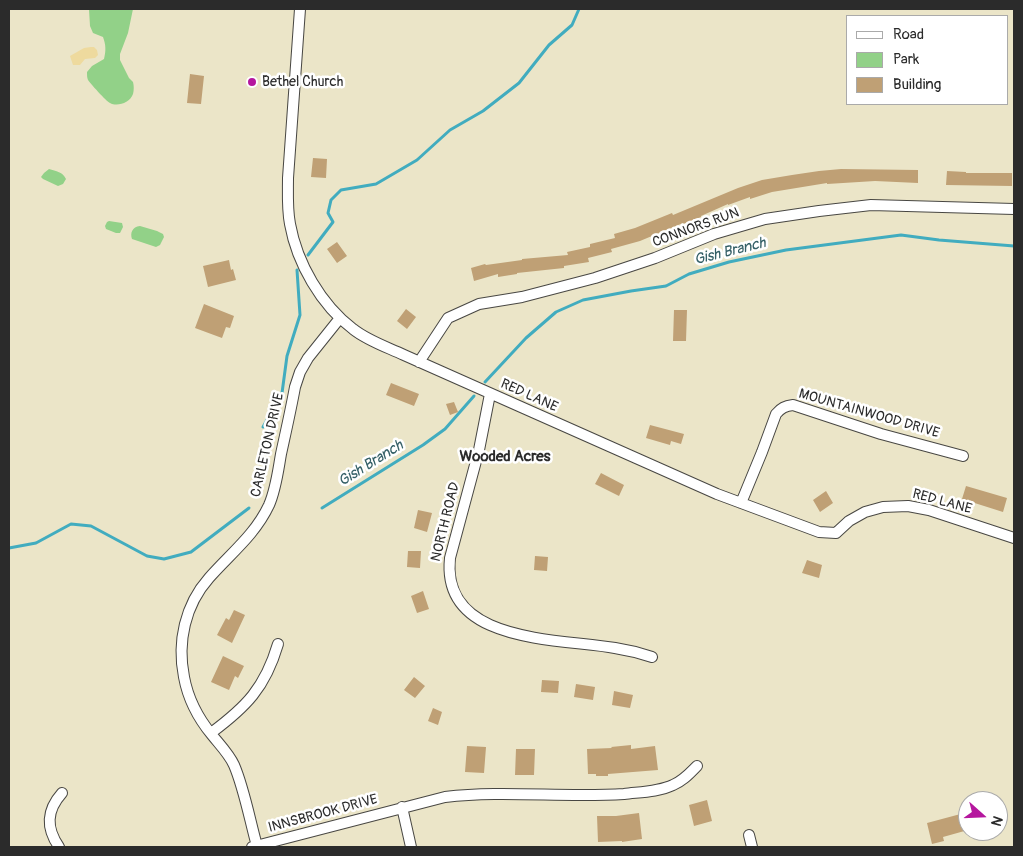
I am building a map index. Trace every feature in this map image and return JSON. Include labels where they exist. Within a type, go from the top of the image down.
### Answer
[{"type":"street","name":"RED LANE","points":[[300,9],[288,178],[290,222],[293,238],[300,256],[322,298],[353,329],[365,337],[419,362],[717,494],[819,532],[836,533],[849,521],[865,512],[883,507],[908,506],[929,510],[1014,538]]},
{"type":"street","name":"CONNORS RUN","points":[[419,362],[448,318],[479,304],[522,297],[595,278],[655,258],[714,234],[765,219],[870,205],[1014,209]]},
{"type":"street","name":"CARLETON DRIVE","points":[[254,846],[234,765],[192,704],[184,678],[182,661],[184,628],[189,612],[201,588],[250,535],[260,521],[275,488],[295,387],[300,372],[308,358],[340,318]]},
{"type":"street","name":"NORTH ROAD","points":[[490,394],[479,450],[448,570],[452,590],[457,600],[473,615],[487,624],[507,632],[615,648],[652,657]]},
{"type":"street","name":"MOUNTAINWOOD DRIVE","points":[[741,503],[776,414],[787,406],[793,405],[881,434],[963,456]]},
{"type":"street","points":[[211,734],[243,707],[257,691],[266,677],[278,644]]},
{"type":"street","name":"INNSBROOK DRIVE","points":[[254,846],[445,797],[469,794],[602,795],[639,792],[671,786],[689,775],[696,766]]},
{"type":"street","points":[[59,847],[52,835],[49,816],[55,800],[62,793]]},
{"type":"street","points":[[402,808],[411,847]]},
{"type":"street","points":[[749,835],[752,847]]},
{"type":"green space","points":[[89,9],[133,9],[120,60],[133,82],[134,91],[129,100],[123,103],[116,105],[108,102],[88,79],[87,72],[92,66],[104,59],[105,51],[103,37],[93,33],[90,26]]},
{"type":"green space","points":[[49,169],[63,175],[66,179],[63,184],[58,186],[41,177]]},
{"type":"green space","points":[[109,221],[122,223],[123,227],[120,233],[106,229],[105,226]]},
{"type":"green space","points":[[140,226],[163,234],[164,237],[160,245],[156,247],[132,239],[132,231]]},
{"type":"sand","points":[[94,47],[98,55],[95,58],[85,59],[80,65],[73,65],[70,56],[84,48]]},
{"type":"building","points":[[190,74],[204,76],[201,104],[187,103]]},
{"type":"building","points":[[313,158],[327,159],[326,178],[311,177]]},
{"type":"building","points":[[841,169],[918,170],[918,183],[875,181],[827,183],[772,192],[728,204],[701,217],[640,241],[611,249],[612,252],[588,258],[589,262],[564,266],[564,268],[498,277],[498,274],[474,281],[471,268],[485,264],[522,259],[568,255],[567,252],[590,247],[590,244],[615,238],[614,234],[635,228],[672,213],[673,215],[762,180]]},
{"type":"building","points":[[947,171],[1012,173],[1012,186],[946,185]]},
{"type":"building","points":[[337,242],[347,256],[337,263],[327,249]]},
{"type":"building","points":[[229,260],[236,280],[208,287],[203,266]]},
{"type":"building","points":[[204,304],[234,316],[230,328],[226,327],[222,338],[195,328]]},
{"type":"building","points":[[406,309],[416,317],[407,329],[397,321]]},
{"type":"building","points":[[674,310],[687,310],[686,341],[673,341]]},
{"type":"building","points":[[391,383],[419,394],[414,406],[386,395]]},
{"type":"building","points":[[454,402],[458,412],[450,415],[446,404]]},
{"type":"building","points":[[650,425],[684,434],[681,444],[671,441],[670,445],[646,438]]},
{"type":"building","points":[[601,473],[624,485],[619,496],[595,484]]},
{"type":"building","points":[[966,486],[1007,498],[1003,512],[962,499]]},
{"type":"building","points":[[826,491],[833,503],[820,512],[813,500]]},
{"type":"building","points":[[418,510],[432,513],[427,532],[414,528]]},
{"type":"building","points":[[408,551],[421,551],[420,568],[407,567]]},
{"type":"building","points":[[535,556],[548,557],[547,571],[534,570]]},
{"type":"building","points":[[807,560],[822,565],[819,578],[802,573]]},
{"type":"building","points":[[423,591],[429,609],[417,613],[411,596]]},
{"type":"building","points":[[234,610],[245,615],[232,643],[217,635],[226,618],[229,620]]},
{"type":"building","points":[[223,656],[244,666],[238,678],[235,676],[229,690],[211,682]]},
{"type":"building","points":[[414,677],[425,686],[415,698],[404,690]]},
{"type":"building","points":[[542,680],[559,681],[558,693],[541,692]]},
{"type":"building","points":[[576,684],[595,687],[593,700],[574,697]]},
{"type":"building","points":[[614,691],[633,695],[630,708],[612,705]]},
{"type":"building","points":[[433,708],[442,712],[438,725],[428,721]]},
{"type":"building","points":[[631,745],[631,749],[655,746],[658,770],[608,774],[608,776],[588,774],[587,749]]},
{"type":"building","points":[[467,746],[486,747],[484,773],[465,772]]},
{"type":"building","points":[[516,749],[535,749],[534,775],[515,775]]},
{"type":"building","points":[[707,800],[712,821],[694,826],[689,805]]},
{"type":"building","points":[[639,813],[642,839],[622,842],[598,842],[597,816]]},
{"type":"building","points":[[958,815],[958,833],[943,837],[944,841],[932,844],[927,823]]},
{"type":"waterway","points":[[308,255],[333,222],[328,213],[331,200],[341,190],[376,184],[417,160],[450,130],[483,111],[519,83],[549,45],[572,25],[579,9]]},
{"type":"waterway","name":"Gish Branch","points":[[485,382],[526,338],[556,312],[583,300],[666,286],[689,274],[729,262],[786,250],[901,235],[1014,246]]},
{"type":"waterway","points":[[263,427],[282,393],[287,356],[300,315],[297,270]]},
{"type":"waterway","name":"Gish Branch","points":[[322,508],[423,445],[445,429],[474,396]]},
{"type":"waterway","name":"Gish Branch","points":[[9,548],[36,543],[71,524],[91,526],[147,556],[164,559],[191,552],[249,508]]},
{"type":"place","name":"Bethel Church","points":[[252,82]]},
{"type":"district","name":"Wooded Acres","points":[[505,457]]}]
